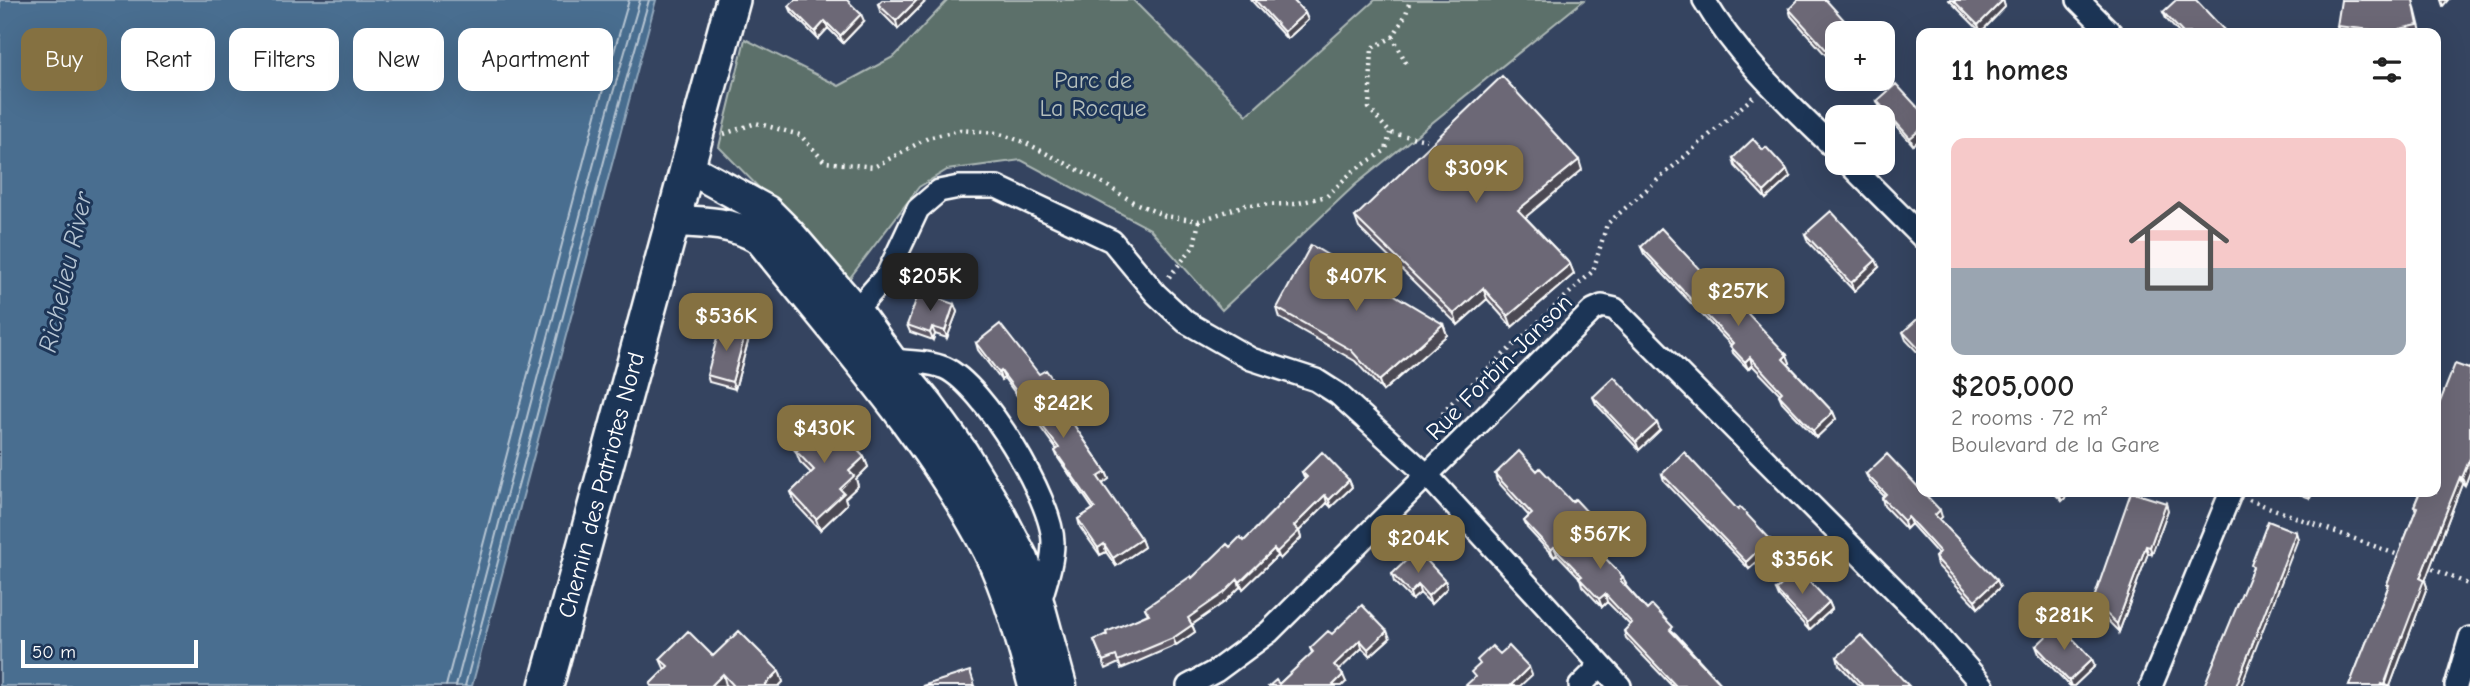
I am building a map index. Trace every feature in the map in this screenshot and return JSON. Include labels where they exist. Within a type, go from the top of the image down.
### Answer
[{"type":"main road","name":"Chemin des Patriotes Nord","points":[[546,686],[733,0]]},
{"type":"street","points":[[1704,0],[1718,23],[1769,83],[1825,139]]},
{"type":"street","points":[[2078,0],[2106,28]]},
{"type":"street","points":[[690,156],[767,211],[856,311],[957,443],[997,509],[1023,559],[1039,605],[1061,686]]},
{"type":"street","points":[[1860,175],[1916,231]]},
{"type":"street","points":[[835,332],[887,275],[918,209],[939,191],[959,187],[997,187],[1112,242],[1156,294],[1186,322],[1251,359],[1316,380],[1338,394],[1427,475],[1620,686]]},
{"type":"street","points":[[673,221],[714,222],[742,228],[759,238],[835,332],[937,465],[965,509],[989,553],[1008,600],[1034,686]]},
{"type":"street","name":"Rue Forbin-Janson","points":[[1188,686],[1225,665],[1269,632],[1593,310],[1602,306],[1615,309],[1928,623],[1983,686]]},
{"type":"street","points":[[891,360],[944,368],[962,380],[985,403],[1037,485],[1051,524],[1053,542],[1051,565],[1039,605]]},
{"type":"street","points":[[2151,686],[2229,497]]},
{"type":"street","points":[[2459,685],[2470,638]]},
{"type":"street","points":[[1580,686],[1600,666]]},
{"type":"path","points":[[1410,0],[1406,14],[1393,37],[1372,48],[1369,108],[1390,133],[1427,141]]},
{"type":"path","points":[[1393,37],[1406,63]]},
{"type":"path","points":[[1427,475],[1444,410],[1593,271],[1607,224],[1769,83]]},
{"type":"path","points":[[690,156],[756,123],[800,135],[825,162],[874,167],[928,138],[960,130],[997,133],[1037,149],[1098,180],[1133,202],[1165,216],[1199,221],[1245,205],[1295,204],[1327,197],[1352,172],[1386,150],[1390,133]]},
{"type":"path","points":[[1156,294],[1194,246],[1199,221]]},
{"type":"path","points":[[2256,503],[2408,559]]},
{"type":"path","points":[[2420,564],[2470,584]]},
{"type":"green space","name":"Parc de La Rocque","points":[[948,0],[1133,0],[1247,115],[1375,0],[1584,0],[1355,185],[1222,310],[1150,229],[1021,160],[947,170],[919,187],[849,279],[719,147],[745,39],[839,86],[895,56]]},
{"type":"water","name":"Richelieu River","points":[[0,0],[656,0],[472,686],[0,686]]},
{"type":"building","points":[[795,0],[847,0],[861,14],[840,36],[825,21],[815,32],[789,6]]},
{"type":"building","points":[[882,0],[917,0],[896,21],[878,4]]},
{"type":"building","points":[[1255,0],[1293,0],[1305,13],[1284,32]]},
{"type":"building","points":[[1798,0],[1826,0],[1845,21],[1825,21],[1825,49],[1789,9]]},
{"type":"building","points":[[1953,0],[2003,0],[1978,25]]},
{"type":"building","points":[[2176,0],[2196,0],[2222,28],[2178,28],[2163,12]]},
{"type":"building","points":[[2341,0],[2413,0],[2418,25],[2404,28],[2337,26]]},
{"type":"building","points":[[1502,76],[1579,160],[1518,210],[1570,264],[1508,316],[1483,288],[1454,314],[1355,217]]},
{"type":"building","points":[[1896,84],[1916,106],[1916,133],[1910,138],[1895,121],[1895,105],[1881,105],[1877,101],[1888,91],[1895,91]]},
{"type":"building","points":[[1753,139],[1763,150],[1766,147],[1787,170],[1764,192],[1733,158]]},
{"type":"building","points":[[1831,211],[1876,260],[1851,283],[1805,234]]},
{"type":"building","points":[[1661,228],[1713,284],[1717,281],[1787,355],[1783,359],[1833,412],[1813,431],[1779,395],[1782,392],[1750,357],[1745,362],[1730,346],[1733,343],[1641,247]]},
{"type":"building","points":[[1311,245],[1443,324],[1379,381],[1351,350],[1277,308]]},
{"type":"building","points":[[919,292],[954,304],[945,331],[932,327],[930,333],[907,325]]},
{"type":"building","points":[[1916,320],[1916,346],[1903,332]]},
{"type":"building","points":[[721,324],[746,331],[732,382],[707,375]]},
{"type":"building","points":[[1000,324],[1039,374],[1046,370],[1066,398],[1062,401],[1068,410],[1065,412],[1106,472],[1098,477],[1141,539],[1113,558],[1104,544],[1098,548],[1078,519],[1095,508],[1055,451],[1059,448],[1001,371],[999,373],[976,343]]},
{"type":"building","points":[[2455,364],[2469,369],[2470,367],[2470,458],[2420,578],[2424,580],[2384,685],[2349,686],[2389,585],[2387,584],[2417,507],[2414,506],[2418,497],[2441,497],[2441,399]]},
{"type":"building","points":[[1614,377],[1657,423],[1636,442],[1593,397]]},
{"type":"building","points":[[810,417],[820,429],[829,420],[864,457],[849,471],[854,476],[840,489],[844,493],[816,519],[791,492],[814,470],[796,451],[800,448],[789,437]]},
{"type":"building","points":[[1519,451],[1537,471],[1540,468],[1572,502],[1575,499],[1589,514],[1571,531],[1599,560],[1603,556],[1614,567],[1623,577],[1620,580],[1647,610],[1652,605],[1673,627],[1670,630],[1723,686],[1676,686],[1624,631],[1632,623],[1605,594],[1599,599],[1579,578],[1582,576],[1554,547],[1551,550],[1524,521],[1532,514],[1495,474]]},
{"type":"building","points":[[1322,452],[1349,480],[1329,500],[1325,495],[1294,526],[1299,531],[1277,552],[1274,549],[1240,582],[1238,579],[1224,593],[1188,618],[1192,625],[1173,638],[1118,661],[1116,656],[1103,661],[1094,640],[1107,635],[1106,632],[1149,614],[1145,608],[1191,576],[1192,578],[1227,544],[1230,547],[1240,537],[1244,541],[1307,477],[1302,472]]},
{"type":"building","points":[[1684,452],[1738,510],[1740,507],[1770,539],[1746,562],[1662,474]]},
{"type":"building","points":[[1887,454],[1916,485],[1916,497],[1928,497],[1940,510],[1935,515],[1997,580],[1975,600],[1935,557],[1940,552],[1908,517],[1904,521],[1882,498],[1886,494],[1866,474]]},
{"type":"building","points":[[2129,497],[2147,497],[2166,503],[2150,547],[2146,546],[2117,624],[2093,601]]},
{"type":"building","points":[[2268,521],[2296,532],[2236,686],[2204,686],[2253,567],[2251,565]]},
{"type":"building","points":[[1417,550],[1445,580],[1428,596],[1418,585],[1410,593],[1392,574]]},
{"type":"building","points":[[1798,569],[1829,602],[1807,623],[1776,590]]},
{"type":"building","points":[[1362,605],[1387,631],[1368,649],[1360,640],[1334,665],[1343,675],[1332,686],[1269,686],[1276,680],[1279,684],[1313,652],[1310,648],[1328,631],[1332,634]]},
{"type":"building","points":[[2059,624],[2092,659],[2069,681],[2036,646]]},
{"type":"building","points":[[688,631],[713,656],[739,631],[779,671],[764,686],[734,686],[723,674],[711,686],[652,686],[650,684],[668,666],[660,659]]},
{"type":"building","points":[[1861,635],[1909,686],[1863,686],[1837,657]]},
{"type":"building","points":[[1492,646],[1500,654],[1509,646],[1529,667],[1510,686],[1465,686],[1475,677],[1471,672],[1480,664],[1477,660]]},
{"type":"building","points":[[970,671],[975,686],[922,686]]}]
